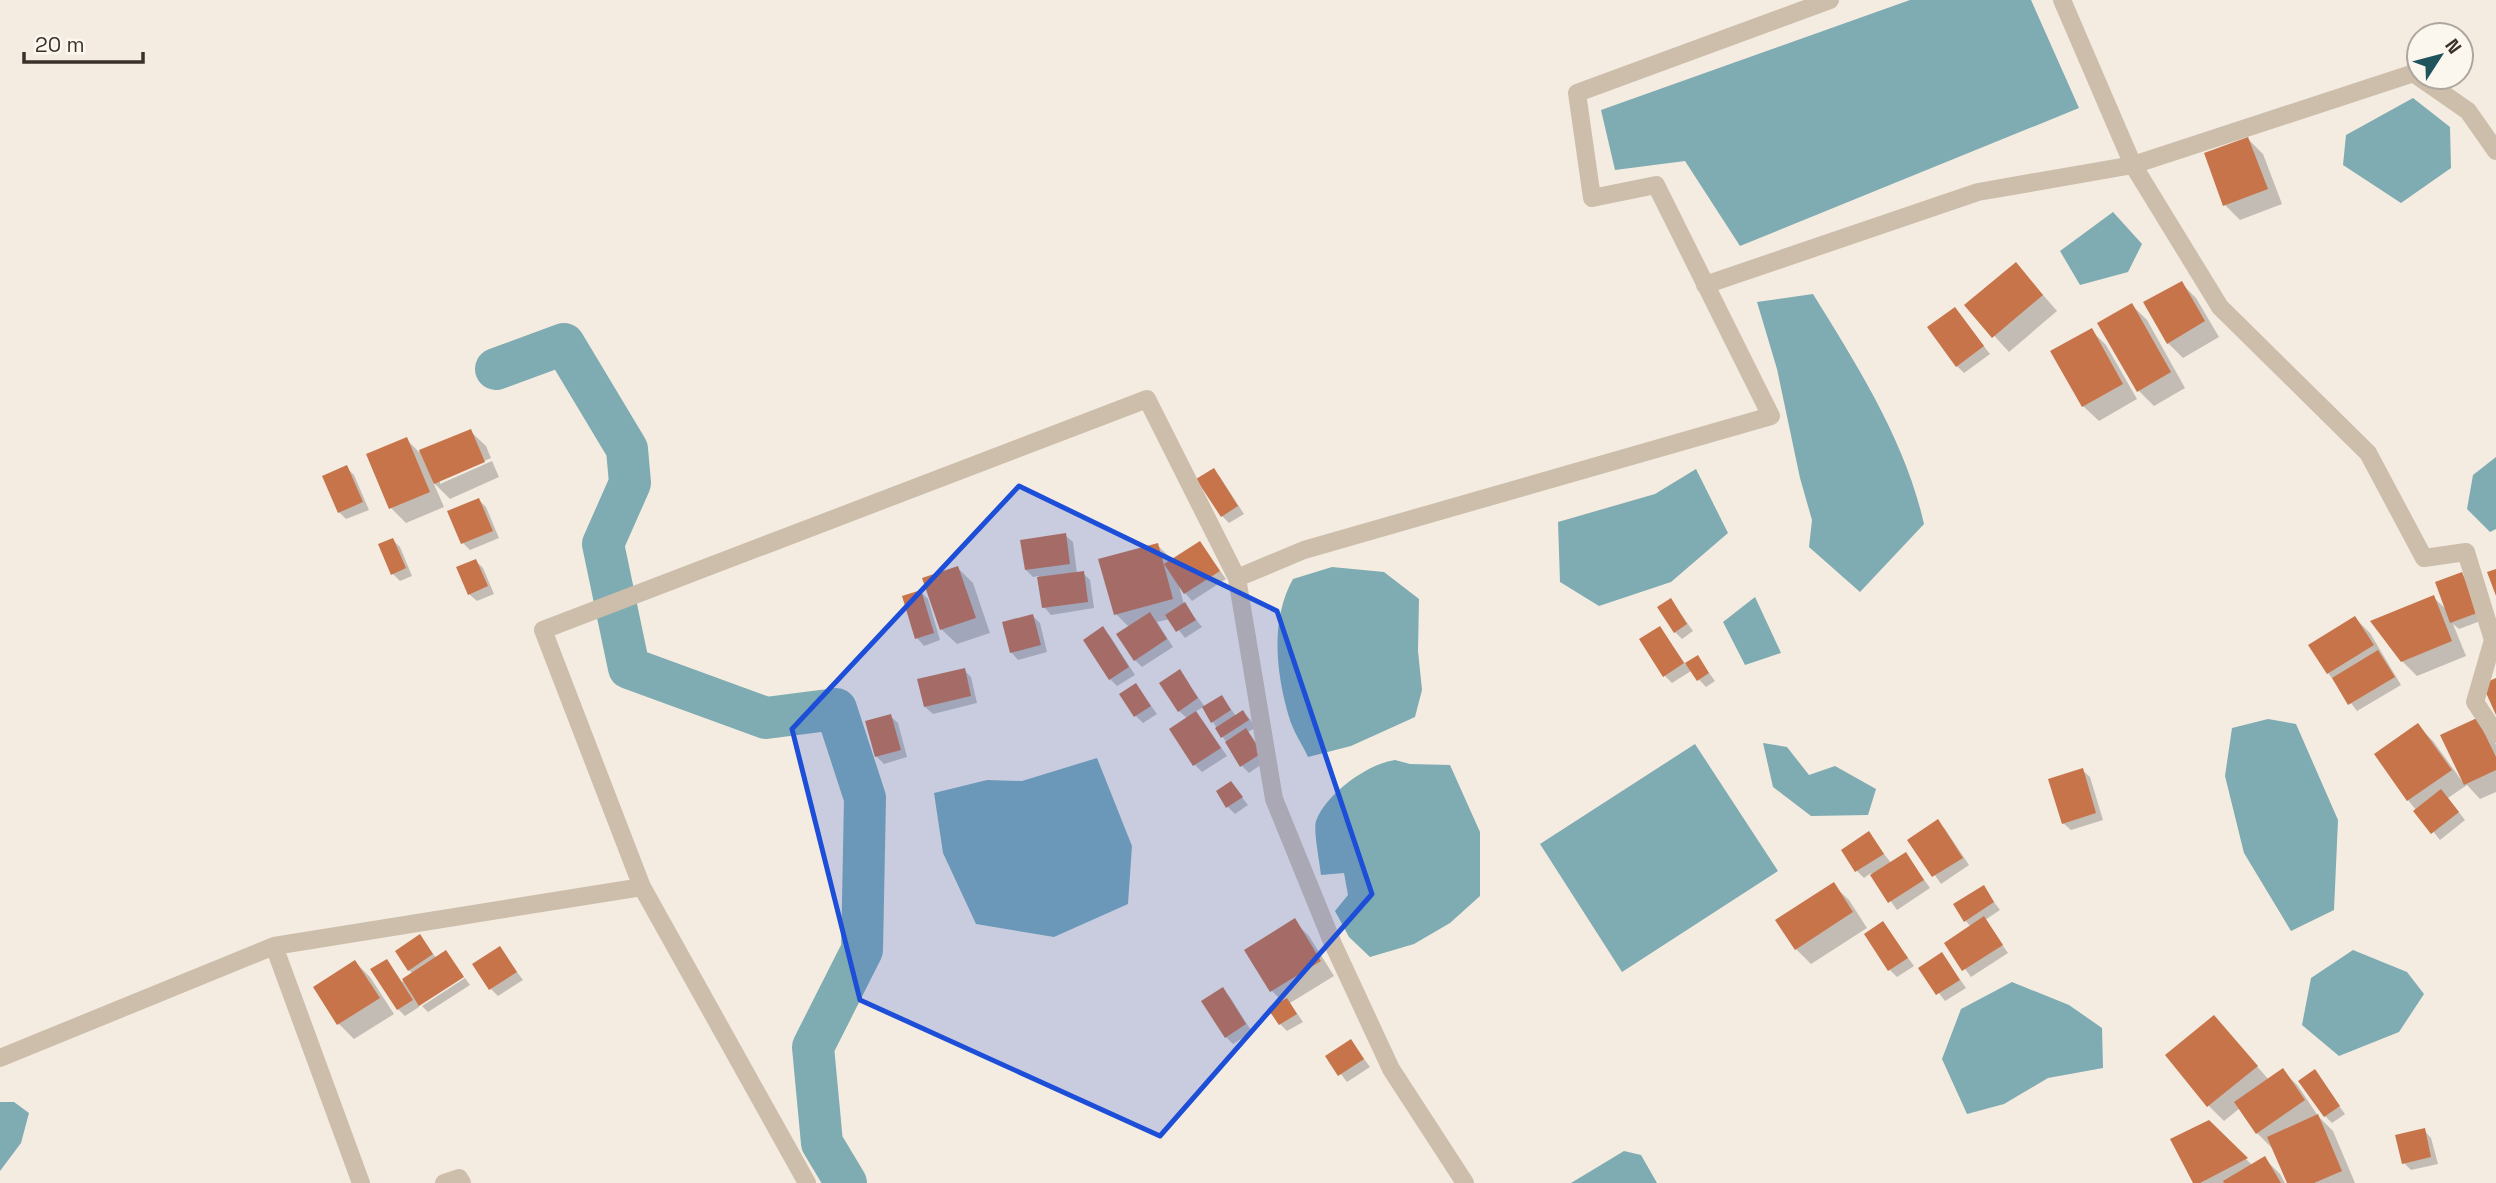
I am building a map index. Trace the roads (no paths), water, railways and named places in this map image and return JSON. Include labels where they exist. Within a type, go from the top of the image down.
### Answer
[{"type":"street","points":[[1237,578],[1304,550],[1771,416],[1656,185],[1592,198],[1577,93],[1830,0]]},
{"type":"street","points":[[2062,0],[2133,165],[2220,307],[2368,453],[2424,558],[2466,552],[2493,640],[2475,702],[2496,734]]},
{"type":"street","points":[[1705,285],[1978,192],[2133,165],[2405,76]]},
{"type":"street","points":[[2439,91],[2468,111],[2496,151]]},
{"type":"street","points":[[807,1183],[642,887],[543,630],[1147,399],[1237,578],[1274,799],[1333,944],[1391,1069],[1465,1183]]},
{"type":"street","points":[[0,1058],[274,946],[642,887]]},
{"type":"street","points":[[274,946],[361,1183]]},
{"type":"street","points":[[444,1183],[459,1178],[462,1183]]},
{"type":"water","points":[[1910,0],[2031,0],[2079,108],[1740,246],[1685,161],[1615,170],[1601,110]]},
{"type":"water","points":[[2413,98],[2450,127],[2451,168],[2401,203],[2343,165],[2346,135]]},
{"type":"water","points":[[2113,212],[2142,244],[2128,272],[2080,285],[2060,251]]},
{"type":"water","points":[[1813,294],[1863,377],[1892,434],[1916,493],[1924,524],[1860,592],[1809,547],[1812,520],[1800,478],[1777,369],[1757,302]]},
{"type":"water","points":[[2496,457],[2496,529],[2490,532],[2467,509],[2473,475]]},
{"type":"water","points":[[1696,469],[1728,533],[1671,582],[1599,606],[1560,582],[1558,522],[1655,494]]},
{"type":"water","points":[[1332,567],[1384,572],[1419,599],[1418,651],[1422,690],[1415,717],[1351,746],[1308,757],[1293,727],[1284,700],[1278,665],[1278,629],[1286,595],[1293,579]]},
{"type":"water","points":[[1755,597],[1781,653],[1745,665],[1723,622]]},
{"type":"water","points":[[2268,719],[2296,724],[2338,820],[2334,910],[2291,931],[2244,853],[2225,776],[2232,728]]},
{"type":"water","points":[[1763,743],[1787,747],[1809,775],[1835,766],[1876,789],[1868,815],[1811,816],[1773,787]]},
{"type":"water","points":[[1695,744],[1778,871],[1622,972],[1540,844]]},
{"type":"water","points":[[1097,758],[1132,846],[1128,904],[1054,937],[976,924],[943,853],[934,793],[987,780],[1022,781]]},
{"type":"water","points":[[1395,760],[1410,764],[1450,765],[1480,832],[1480,896],[1450,923],[1414,944],[1370,957],[1349,937],[1335,911],[1348,895],[1344,873],[1321,875],[1315,826],[1321,811],[1338,791],[1372,767]]},
{"type":"water","points":[[2353,950],[2407,972],[2424,994],[2399,1032],[2339,1056],[2302,1025],[2311,978]]},
{"type":"water","points":[[2012,982],[2069,1005],[2102,1028],[2103,1068],[2048,1078],[2004,1104],[1967,1114],[1942,1059],[1961,1009]]},
{"type":"water","points":[[0,1102],[14,1102],[29,1113],[21,1143],[0,1171]]},
{"type":"water","points":[[1624,1151],[1641,1155],[1657,1183],[1571,1183]]},
{"type":"waterway","points":[[496,369],[564,344],[627,449],[630,483],[603,544],[629,668],[766,718],[836,709],[865,798],[862,950],[813,1047],[822,1143],[846,1183]]}]
